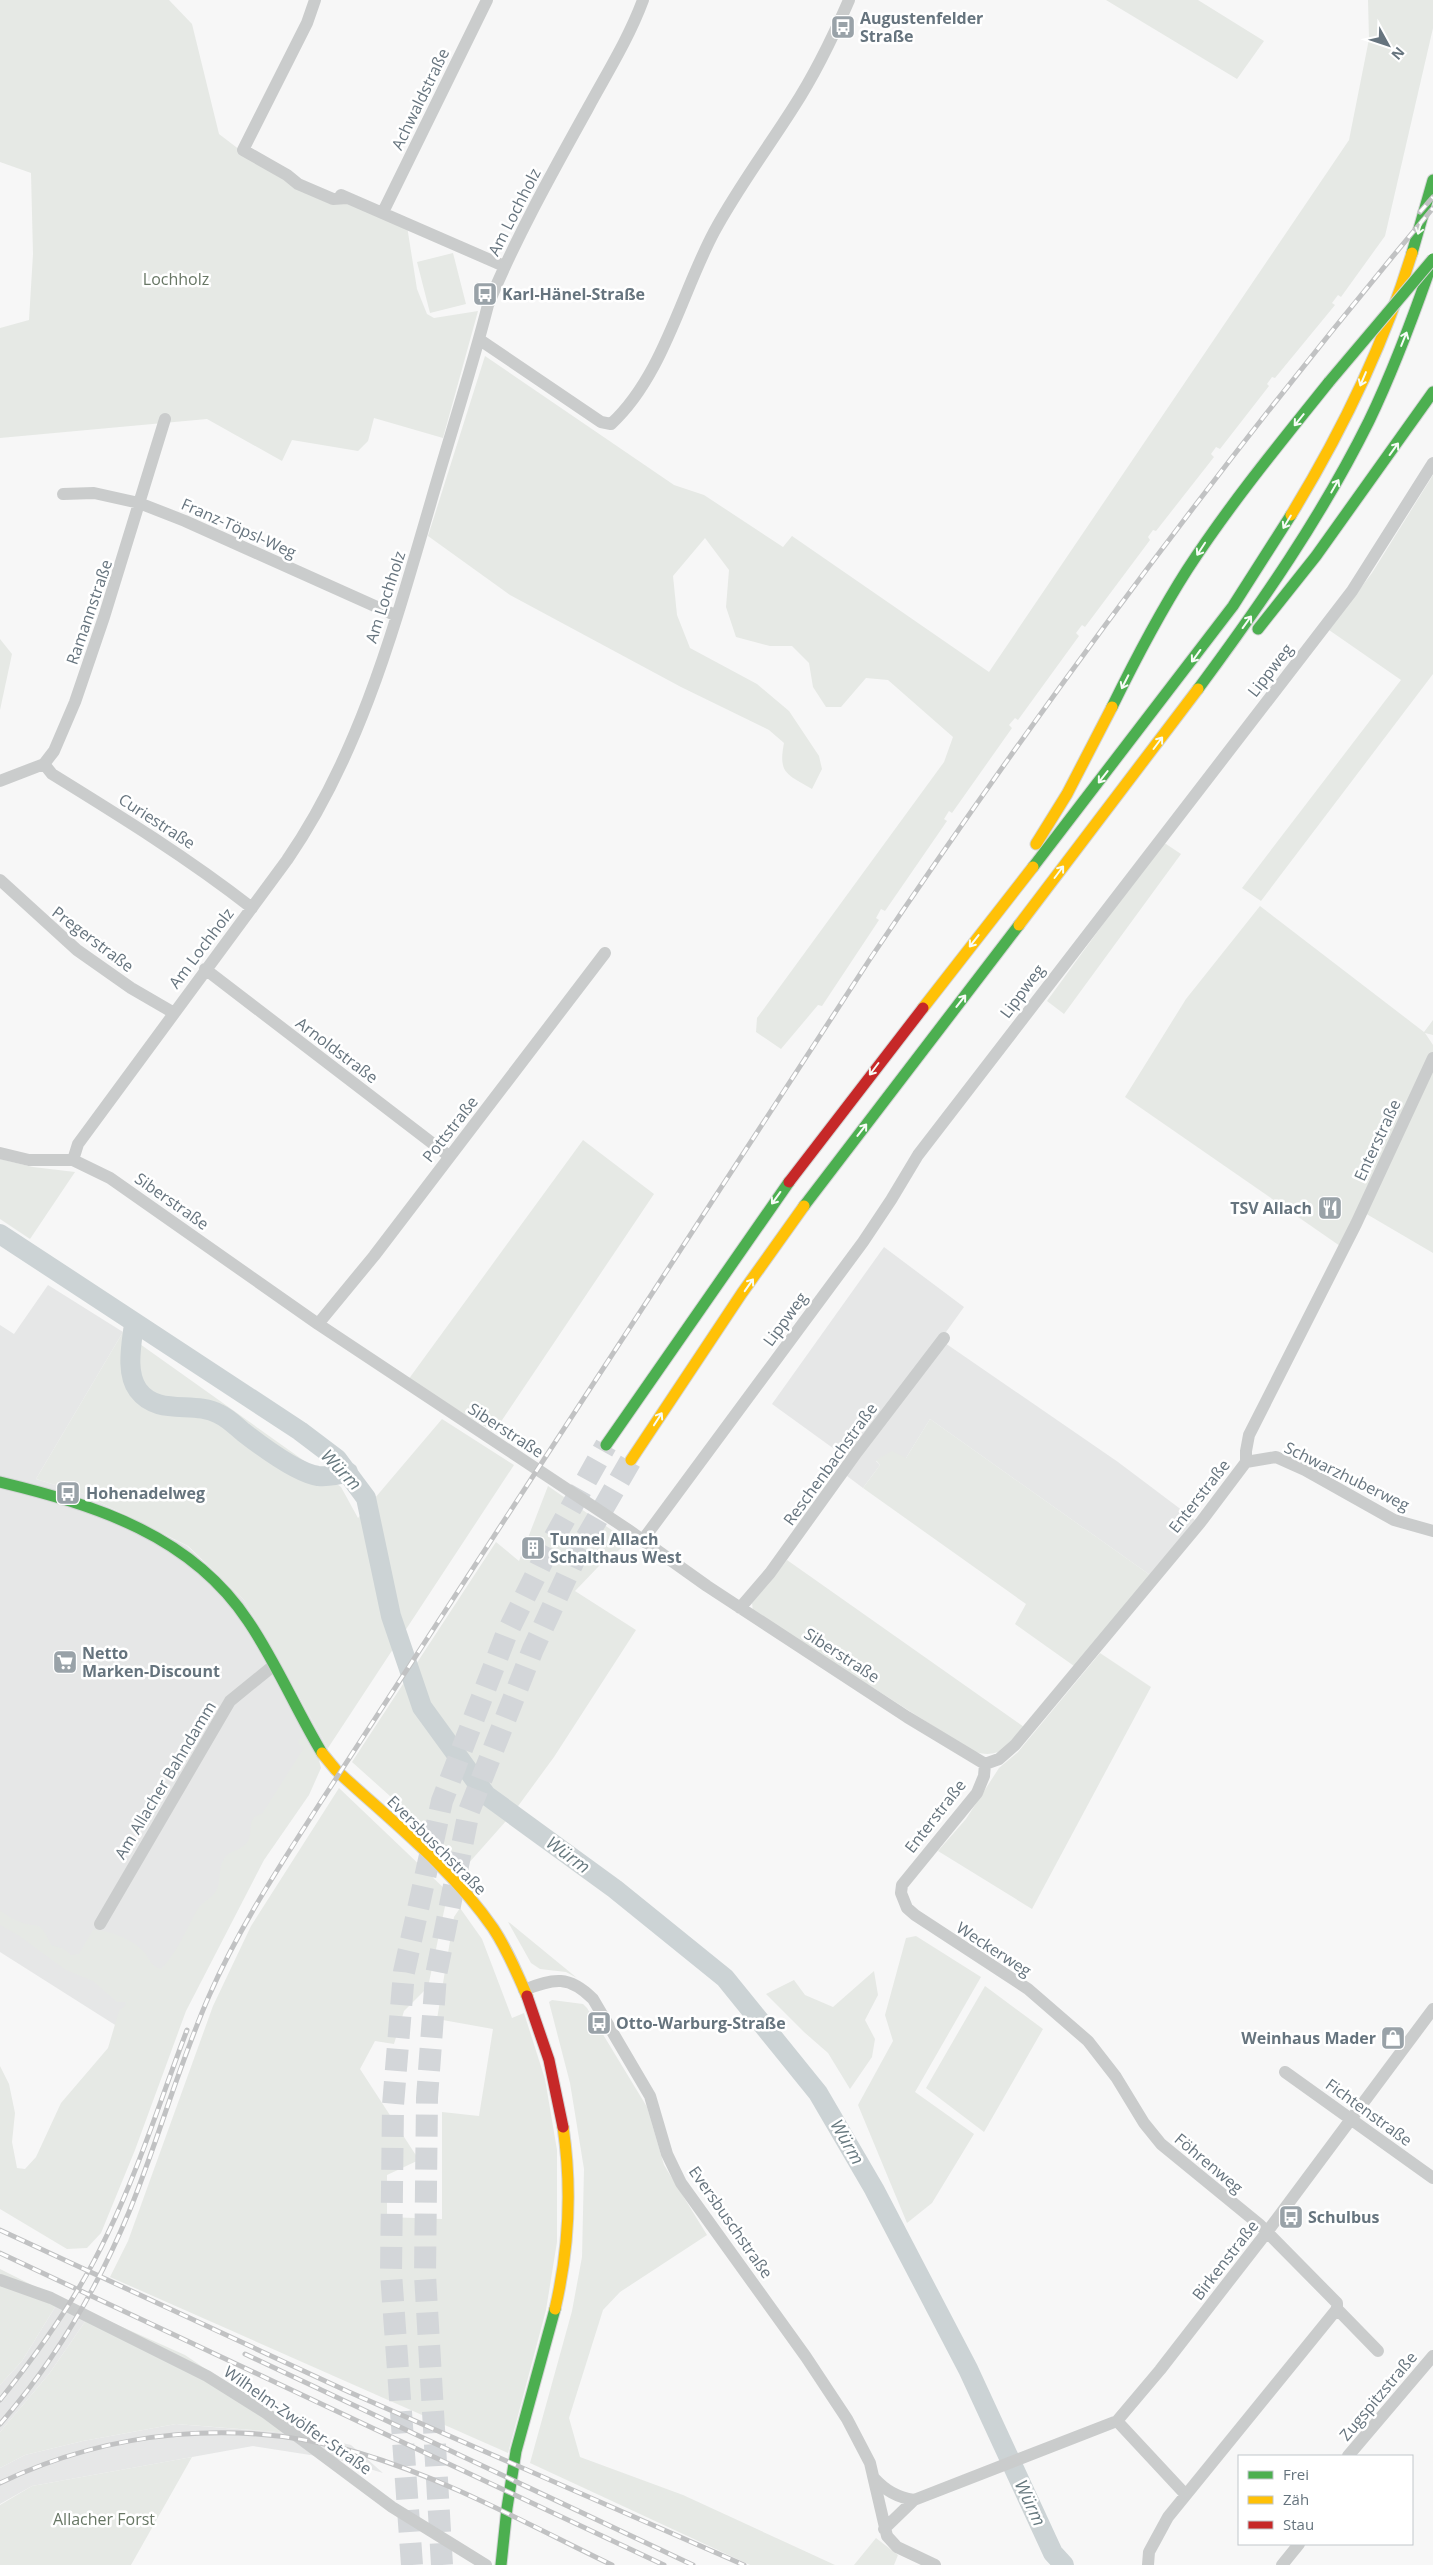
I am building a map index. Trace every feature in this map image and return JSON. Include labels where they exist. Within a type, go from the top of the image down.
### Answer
[{"type":"main road","points":[[606,1446],[777,1196],[1004,902],[1062,831],[1228,614],[1308,487],[1354,402],[1400,292],[1433,180]]},
{"type":"main road","points":[[1004,902],[1021,865],[1047,827],[1085,760],[1147,638],[1180,582],[1248,483],[1329,382],[1433,260]]},
{"type":"main road","points":[[631,1460],[702,1352],[811,1196],[1198,690],[1292,557],[1336,485],[1374,412],[1423,294],[1433,260]]},
{"type":"main road","points":[[1198,690],[1267,620],[1316,556],[1433,392]]},
{"type":"main road","name":"Eversbuschstraße","points":[[0,1482],[89,1505],[134,1524],[177,1549],[198,1566],[235,1603],[247,1618],[322,1753],[336,1770],[461,1888],[496,1933],[524,1990]]},
{"type":"main road","points":[[501,2565],[516,2450],[555,2307],[565,2259],[568,2212],[567,2167],[554,2080],[542,2035],[524,1990]]},
{"type":"street","points":[[316,0],[307,22],[243,150],[287,174],[298,184],[332,199],[347,198],[383,212],[504,266]]},
{"type":"street","name":"Achwaldstraße","points":[[383,212],[487,0]]},
{"type":"street","name":"Am Lochholz","points":[[74,1160],[78,1144],[205,969],[252,908],[313,822],[328,794],[364,712],[397,616],[480,340],[488,305],[504,266],[543,190],[624,44],[642,0]]},
{"type":"street","points":[[480,340],[601,422],[611,424],[622,414],[648,379],[695,268],[715,230],[815,70],[849,0]]},
{"type":"street","name":"Ramannstraße","points":[[44,764],[54,751],[75,702],[123,561],[164,419]]},
{"type":"street","name":"Lippweg","points":[[642,1541],[863,1242],[892,1200],[918,1155],[1352,591],[1433,463]]},
{"type":"street","name":"Franz-Töpsl-Weg","points":[[62,494],[94,493],[139,503],[185,521],[397,616]]},
{"type":"street","points":[[0,780],[44,764]]},
{"type":"street","name":"Curiestraße","points":[[44,764],[52,774],[168,847],[252,908]]},
{"type":"street","name":"Pregerstraße","points":[[0,880],[77,950],[131,988],[174,1014]]},
{"type":"street","name":"Pottstraße","points":[[318,1324],[374,1256],[606,953]]},
{"type":"street","name":"Arnoldstraße","points":[[205,969],[449,1156]]},
{"type":"street","name":"Enterstraße","points":[[901,1894],[906,1879],[977,1793],[984,1776],[985,1764],[999,1759],[1015,1745],[1200,1523],[1246,1462],[1249,1435],[1356,1224],[1433,1058]]},
{"type":"street","name":"Siberstraße","points":[[0,1153],[29,1160],[74,1160],[110,1178],[318,1324],[494,1443],[559,1483],[740,1608],[907,1717],[985,1764]]},
{"type":"street","name":"Reschenbachstraße","points":[[740,1608],[770,1573],[857,1452],[944,1338]]},
{"type":"street","name":"Schwarzhuberweg","points":[[1246,1462],[1276,1457],[1305,1470],[1394,1520],[1433,1531]]},
{"type":"street","name":"Am Allacher Bahndamm","points":[[100,1924],[230,1702],[274,1666]]},
{"type":"street","name":"Weckerweg","points":[[901,1894],[907,1908],[928,1925],[1028,1990],[1074,2028]]},
{"type":"street","name":"Eversbuschstraße","points":[[524,1990],[547,1981],[561,1980],[582,1988],[593,1999],[650,2096],[667,2154],[681,2183],[820,2378],[861,2444],[874,2478],[884,2528],[897,2547],[935,2565]]},
{"type":"street","name":"Birkenstraße","points":[[914,2500],[997,2466],[1084,2435],[1117,2421],[1160,2370],[1267,2232],[1433,2009]]},
{"type":"street","name":"Föhrenweg","points":[[1074,2028],[1101,2056],[1144,2123],[1161,2144],[1267,2232],[1337,2303],[1337,2309],[1378,2351]]},
{"type":"street","name":"Fichtenstraße","points":[[1285,2072],[1433,2178]]},
{"type":"street","name":"Wilhelm-Zwölfer-Straße","points":[[0,2280],[51,2298],[221,2384],[266,2413],[392,2507],[486,2565]]},
{"type":"street","points":[[1148,2565],[1148,2552],[1157,2534],[1185,2494],[1337,2309]]},
{"type":"street","name":"Zugspitzstraße","points":[[1349,2455],[1433,2356]]},
{"type":"street","points":[[1117,2421],[1185,2494]]},
{"type":"street","points":[[874,2478],[885,2489],[899,2497],[914,2500]]},
{"type":"street","points":[[884,2528],[914,2500]]},
{"type":"street","points":[[1282,2565],[1297,2545]]},
{"type":"shaded area","points":[[884,1247],[964,1307],[941,1339],[945,1343],[1118,1462],[1195,1520],[1150,1575],[930,1419],[906,1458],[876,1461],[880,1465],[863,1488],[847,1476],[848,1459],[772,1404]]},
{"type":"shaded area","points":[[48,1285],[123,1332],[36,1479],[81,1493],[187,1546],[244,1600],[328,1748],[131,2035],[0,1952],[0,1325],[14,1334]]},
{"type":"shaded area","points":[[60,2299],[91,2313],[49,2374],[0,2432],[0,2385],[22,2361]]},
{"type":"shaded area","points":[[176,2424],[301,2434],[351,2445],[383,2473],[336,2459],[253,2446],[32,2486],[0,2504],[0,2468],[25,2455],[83,2441]]},
{"type":"green space","name":"Lochholz","points":[[0,0],[169,0],[192,24],[219,134],[261,166],[407,226],[417,289],[427,314],[434,318],[478,311],[443,438],[374,418],[368,441],[358,451],[292,440],[282,461],[207,419],[0,438],[0,328],[29,320],[33,254],[31,173],[0,162]]},
{"type":"green space","points":[[1106,0],[1198,0],[1264,41],[1237,79]]},
{"type":"green space","points":[[1368,0],[1433,0],[1433,28],[1385,236],[1341,297],[1338,295],[1332,303],[1335,305],[1275,378],[1272,377],[1267,384],[1269,386],[1220,449],[1216,447],[1211,454],[1214,457],[1156,531],[1153,530],[1148,537],[1150,540],[1085,627],[1082,625],[1076,633],[1079,636],[1018,720],[1015,718],[1009,725],[1012,728],[952,813],[949,811],[944,819],[947,821],[885,911],[881,909],[876,918],[879,920],[822,1006],[818,1005],[781,1049],[756,1032],[757,1018],[944,762],[953,737],[888,680],[866,678],[841,707],[826,707],[813,687],[809,663],[792,646],[770,646],[736,637],[726,607],[729,570],[705,538],[673,576],[677,615],[690,648],[757,684],[789,711],[819,756],[822,769],[812,789],[786,772],[782,761],[784,743],[769,730],[681,687],[510,595],[428,536],[485,356],[674,485],[704,495],[783,547],[792,536],[989,672],[1349,140],[1369,39]]},
{"type":"green space","points":[[453,253],[466,304],[430,313],[417,262]]},
{"type":"green space","points":[[1433,475],[1433,674],[1261,901],[1242,888],[1401,680],[1329,630],[1372,573]]},
{"type":"green space","points":[[0,639],[12,654],[0,710]]},
{"type":"green space","points":[[1163,842],[1181,854],[1064,1014],[1047,1001]]},
{"type":"green space","points":[[1260,906],[1424,1032],[1433,1020],[1433,1035],[1425,1033],[1433,1045],[1433,1253],[1358,1209],[1340,1246],[1125,1097],[1186,999]]},
{"type":"green space","points":[[583,1140],[654,1194],[494,1432],[408,1380]]},
{"type":"green space","points":[[0,1159],[33,1167],[75,1172],[30,1239],[0,1219]]},
{"type":"green space","points":[[123,1332],[341,1487],[358,1518],[442,1419],[514,1465],[328,1748],[244,1600],[188,1546],[81,1493],[36,1479]]},
{"type":"green space","points":[[930,1419],[1150,1575],[1074,1666],[1015,1624],[1026,1604],[863,1488],[880,1465],[876,1460],[892,1451],[906,1458]]},
{"type":"green space","points":[[548,1486],[629,1542],[599,1566],[575,1591],[636,1630],[554,1757],[513,1813],[467,1865],[352,1762],[496,1542],[519,1561]]},
{"type":"green space","points":[[787,1560],[1024,1727],[1008,1746],[996,1753],[989,1754],[972,1751],[753,1611],[752,1603]]},
{"type":"green space","points":[[1100,1653],[1151,1687],[1032,1909],[938,1851],[966,1819],[999,1768],[1018,1752]]},
{"type":"green space","points":[[304,1738],[319,1760],[321,1768],[309,1795],[264,1860],[186,2011],[135,2150],[101,2233],[87,2248],[67,2249],[0,2209],[0,2066],[9,2084],[15,2113],[12,2142],[17,2168],[25,2169],[36,2157],[61,2103],[108,2048],[119,2011],[125,2006],[126,2002],[117,2002],[93,1981],[66,1970],[18,1935],[0,1925],[0,1911],[15,1920],[41,1927],[51,1945],[64,1949],[71,1955],[79,1954],[93,1930],[118,1935],[135,1944],[143,1951],[151,1963],[161,1969],[177,1949],[199,1907],[215,1892],[221,1866],[226,1856],[242,1847],[248,1841],[253,1818],[262,1814],[304,1748],[298,1743],[299,1739]]},
{"type":"green space","points":[[339,1788],[448,1892],[428,1987],[404,2011],[394,2044],[375,2041],[360,2069],[419,2160],[387,2175],[387,2217],[442,2219],[442,2112],[479,2116],[493,2029],[437,2019],[454,1917],[460,1908],[482,1939],[512,2018],[524,2013],[545,2079],[557,2150],[557,2242],[546,2310],[508,2453],[110,2277],[128,2241],[213,2006],[251,1926]]},
{"type":"green space","points":[[508,1922],[577,1978],[566,1972],[540,1969],[531,1963]]},
{"type":"green space","points":[[916,1936],[981,1977],[915,2092],[974,2134],[932,2203],[907,2223],[858,2105],[893,2041],[885,2015],[906,1938]]},
{"type":"green space","points":[[874,1971],[878,1995],[865,2020],[875,2039],[872,2057],[850,2089],[828,2053],[766,1994],[794,1980],[805,1995],[833,2007]]},
{"type":"green space","points":[[985,1986],[1043,2029],[984,2132],[926,2088]]},
{"type":"green space","points":[[552,2000],[583,2004],[587,2008],[647,2107],[664,2165],[707,2235],[620,2292],[603,2310],[569,2418],[580,2457],[683,2495],[835,2565],[750,2565],[530,2463],[572,2311],[582,2257],[584,2169],[570,2083],[549,2002]]},
{"type":"green space","points":[[0,2269],[60,2299],[22,2361],[0,2385]]},
{"type":"green space","points":[[91,2313],[185,2355],[302,2434],[176,2424],[83,2441],[25,2455],[0,2468],[0,2432],[49,2374]]},
{"type":"green space","name":"Allacher Forst","points":[[192,2457],[131,2565],[0,2565],[0,2505],[32,2486]]},
{"type":"green space","points":[[876,2538],[898,2555],[894,2565],[854,2565]]},
{"type":"waterway","name":"Würm","points":[[0,1234],[300,1431],[337,1459],[366,1498],[391,1616],[422,1707],[486,1795],[615,1889],[725,1978],[818,2093],[874,2189],[968,2369],[1053,2553],[1064,2565]]},
{"type":"waterway","points":[[134,1323],[130,1366],[134,1383],[146,1398],[166,1406],[199,1408],[219,1414],[279,1458],[309,1474],[326,1476],[348,1472]]},
{"type":"tunnel","points":[[412,2565],[391,2273],[393,2105],[404,1972],[442,1801],[506,1635],[553,1540],[606,1445]]},
{"type":"tunnel","points":[[442,2565],[425,2275],[427,2098],[436,1975],[469,1811],[533,1649],[578,1552],[631,1460]]},
{"type":"railway","points":[[1420,212],[1433,197]]},
{"type":"railway","points":[[0,2424],[57,2350],[103,2269],[129,2212],[198,2023],[221,1970],[261,1896],[322,1800],[870,959],[936,862],[1072,670],[1142,576],[1285,390],[1433,208]]},
{"type":"railway","points":[[0,2400],[58,2321],[96,2257],[119,2210],[187,2030]]},
{"type":"railway","points":[[0,2230],[349,2392],[744,2565]]},
{"type":"railway","points":[[0,2253],[664,2565]]},
{"type":"railway","points":[[245,2354],[693,2565]]},
{"type":"railway","points":[[0,2483],[42,2465],[86,2451],[131,2441],[177,2435],[223,2433],[269,2435],[314,2442],[359,2453],[424,2476],[456,2489],[612,2565]]},
{"type":"traffic: fast","points":[[1412,253],[1433,180]]},
{"type":"traffic: fast","points":[[1329,382],[1433,259]]},
{"type":"traffic: fast","points":[[1198,689],[1290,559],[1351,456],[1387,382],[1433,260]]},
{"type":"traffic: fast","points":[[1112,707],[1167,603],[1203,545],[1329,382]]},
{"type":"traffic: fast","points":[[1258,629],[1316,556],[1433,392]]},
{"type":"traffic: fast","points":[[1033,867],[1233,606],[1291,515]]},
{"type":"traffic: fast","points":[[804,1206],[1019,925]]},
{"type":"traffic: fast","points":[[606,1445],[789,1182]]},
{"type":"traffic: fast","points":[[0,1482],[71,1501],[105,1513],[170,1545],[199,1566],[225,1591],[248,1621],[268,1653],[322,1753]]},
{"type":"traffic: fast","points":[[501,2565],[516,2451],[555,2309]]},
{"type":"traffic: slow","points":[[1291,515],[1327,452],[1360,388],[1375,355],[1412,253]]},
{"type":"traffic: slow","points":[[1019,925],[1198,689]]},
{"type":"traffic: slow","points":[[1036,844],[1067,794],[1112,707]]},
{"type":"traffic: slow","points":[[923,1008],[1033,867]]},
{"type":"traffic: slow","points":[[631,1460],[742,1293],[804,1206]]},
{"type":"traffic: slow","points":[[322,1753],[336,1770],[439,1864],[476,1906],[503,1944],[527,1996]]},
{"type":"traffic: slow","points":[[555,2309],[560,2286],[568,2218],[568,2172],[563,2127]]},
{"type":"traffic: jam","points":[[789,1182],[923,1008]]},
{"type":"traffic: jam","points":[[527,1996],[549,2060],[563,2127]]},
{"type":"place","name":"Augustenfelder Straße","points":[[843,27]]},
{"type":"place","name":"Karl-Hänel-Straße","points":[[485,294]]},
{"type":"place","name":"TSV Allach","points":[[1330,1208]]},
{"type":"place","name":"Hohenadelweg","points":[[68,1493]]},
{"type":"place","name":"Tunnel Allach Schalthaus West","points":[[533,1548]]},
{"type":"place","name":"Netto Marken-Discount","points":[[65,1662]]},
{"type":"place","name":"Otto-Warburg-Straße","points":[[599,2023]]},
{"type":"place","name":"Weinhaus Mader","points":[[1393,2038]]},
{"type":"place","name":"Schulbus","points":[[1291,2217]]}]
